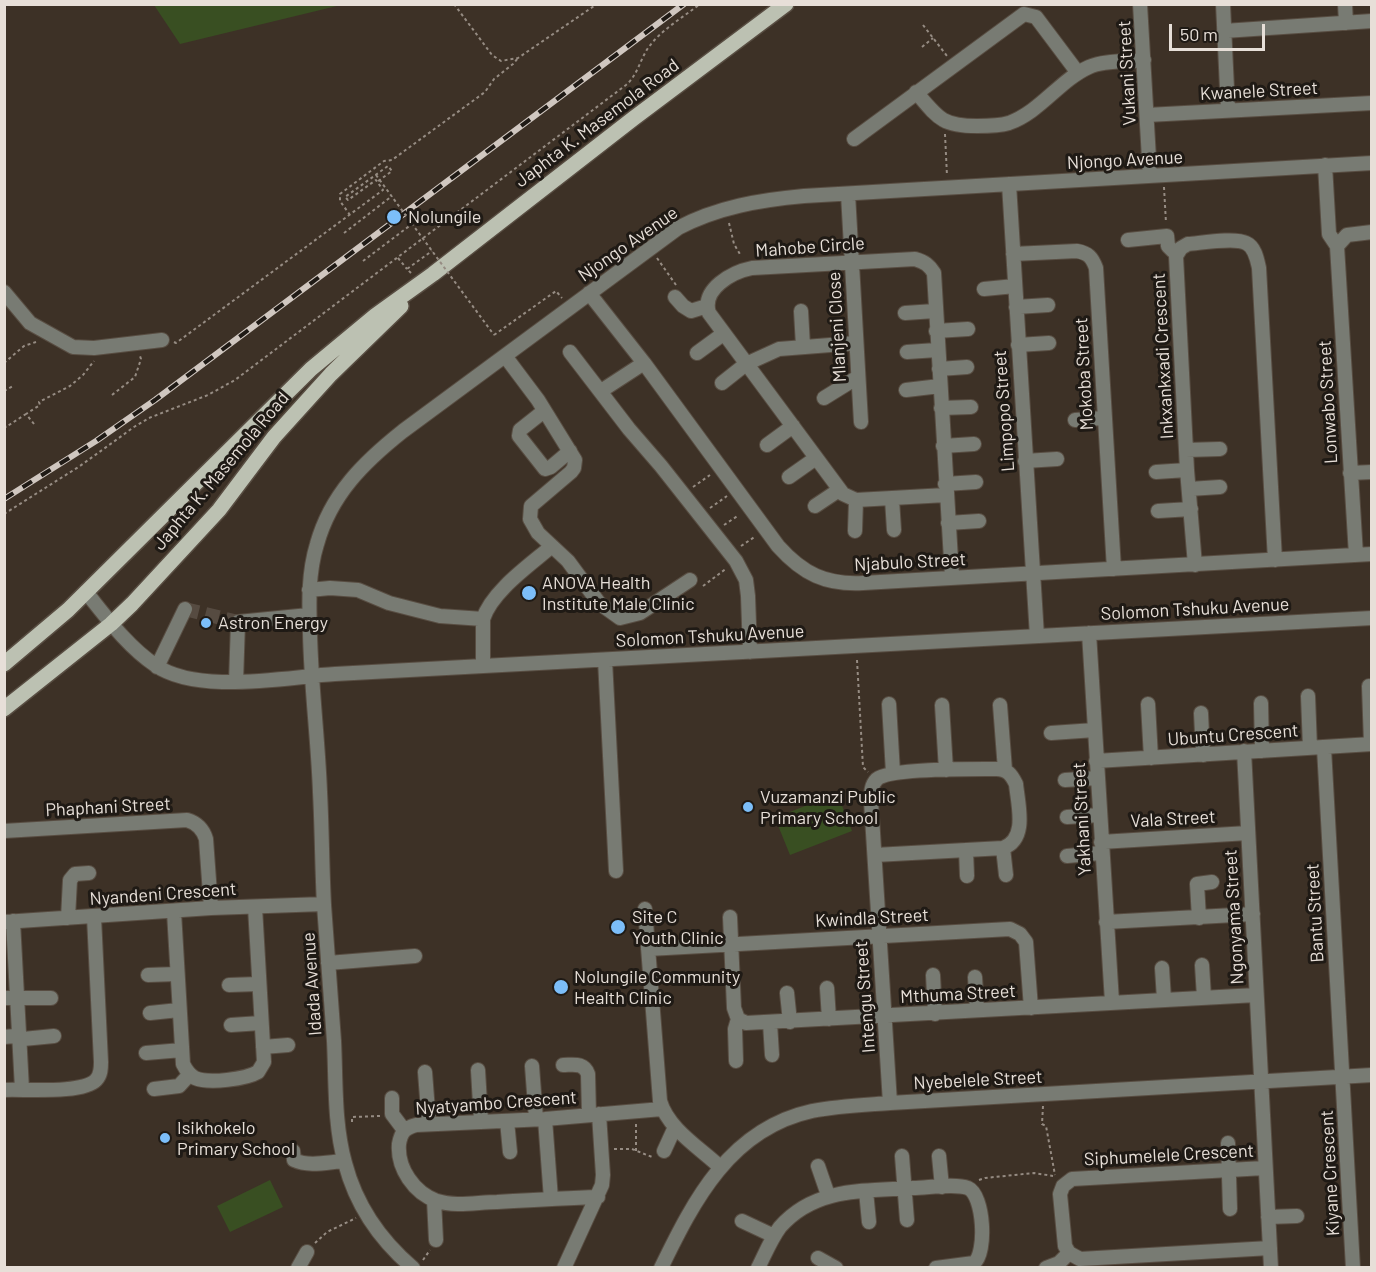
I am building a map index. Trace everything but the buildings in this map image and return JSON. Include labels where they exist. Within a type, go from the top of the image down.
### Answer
[{"type":"main road","name":"Japhta K. Masemola Road","points":[[7,658],[68,610],[311,369],[376,315],[786,4]]},
{"type":"main road","name":"Japhta K. Masemola Road","points":[[4,709],[111,624],[219,510],[274,436],[330,374],[433,274]]},
{"type":"street","name":"Vukani Street","points":[[1140,4],[1150,176]]},
{"type":"street","points":[[1223,4],[1228,110]]},
{"type":"street","points":[[1344,4],[1346,23]]},
{"type":"street","points":[[854,139],[1018,16],[1029,14],[1036,17],[1078,73]]},
{"type":"street","points":[[1224,31],[1371,21]]},
{"type":"street","points":[[916,92],[945,122],[960,126],[992,126],[1009,123],[1040,104],[1078,73],[1101,63],[1144,60]]},
{"type":"street","name":"Kwanele Street","points":[[1147,115],[1371,103]]},
{"type":"street","name":"Njongo Avenue","points":[[311,676],[309,590],[311,568],[324,520],[349,480],[384,446],[589,293],[693,220],[724,208],[767,200],[1371,163]]},
{"type":"street","name":"Lonwabo Street","points":[[1325,165],[1329,234],[1336,246],[1356,555]]},
{"type":"street","name":"Limpopo Street","points":[[1009,184],[1037,636]]},
{"type":"street","name":"Mlanjeni Close","points":[[848,194],[861,422]]},
{"type":"street","points":[[1336,246],[1347,235],[1371,232]]},
{"type":"street","points":[[1128,240],[1167,236],[1168,246],[1173,251],[1178,251]]},
{"type":"street","name":"Inkxankxadi Crescent","points":[[1195,564],[1187,470],[1176,265],[1178,251],[1188,244],[1237,241],[1253,248],[1259,268],[1275,560]]},
{"type":"street","name":"Mokoba Street","points":[[1013,254],[1084,252],[1094,262],[1096,268],[1114,569]]},
{"type":"street","name":"Mahobe Circle","points":[[707,306],[708,296],[717,286],[745,270],[915,259],[927,264],[934,273],[952,577]]},
{"type":"street","points":[[984,289],[1015,286]]},
{"type":"street","name":"Njabulo Street","points":[[589,293],[644,363],[778,546],[797,565],[828,580],[844,584],[1371,554]]},
{"type":"street","points":[[675,297],[691,311],[707,306],[723,334],[838,490],[848,498],[892,500],[976,482]]},
{"type":"street","points":[[6,299],[30,323],[73,347],[94,348],[169,341]]},
{"type":"street","points":[[1017,307],[1048,305]]},
{"type":"street","points":[[801,311],[802,346]]},
{"type":"street","points":[[905,313],[935,311]]},
{"type":"street","points":[[936,331],[968,329]]},
{"type":"street","points":[[698,353],[723,334]]},
{"type":"street","points":[[722,383],[746,364],[779,349],[856,343]]},
{"type":"street","points":[[1018,345],[1049,343]]},
{"type":"street","points":[[907,352],[937,350]]},
{"type":"street","points":[[570,352],[629,429],[734,557],[746,580],[750,652]]},
{"type":"street","points":[[505,356],[575,460],[574,468],[531,506],[530,519],[538,533],[568,561],[599,603],[620,618],[640,614],[690,580]]},
{"type":"street","points":[[601,391],[644,363]]},
{"type":"street","points":[[939,369],[967,367]]},
{"type":"street","points":[[824,398],[858,377]]},
{"type":"street","points":[[906,390],[940,386]]},
{"type":"street","points":[[941,408],[971,407]]},
{"type":"street","points":[[544,411],[520,430],[519,436],[545,469],[551,467],[570,451]]},
{"type":"street","points":[[1075,420],[1104,418]]},
{"type":"street","points":[[766,446],[793,426]]},
{"type":"street","points":[[943,446],[974,444]]},
{"type":"street","points":[[1186,450],[1220,449]]},
{"type":"street","points":[[789,477],[816,458]]},
{"type":"street","points":[[1025,461],[1057,459]]},
{"type":"street","points":[[1156,472],[1187,470]]},
{"type":"street","points":[[1350,473],[1371,472]]},
{"type":"street","points":[[1189,489],[1220,488]]},
{"type":"street","points":[[815,506],[838,490]]},
{"type":"street","points":[[855,531],[856,500]]},
{"type":"street","points":[[892,500],[894,530]]},
{"type":"street","points":[[1158,511],[1191,509]]},
{"type":"street","points":[[948,523],[979,521]]},
{"type":"street","points":[[483,666],[483,620],[492,601],[552,546]]},
{"type":"street","points":[[309,590],[330,588],[358,590],[389,603],[440,616],[483,620]]},
{"type":"street","name":"Solomon Tshuku Avenue","points":[[86,592],[135,650],[157,667],[187,679],[216,683],[483,666],[1371,618]]},
{"type":"street","points":[[157,667],[185,609]]},
{"type":"street","points":[[236,682],[238,622],[309,615]]},
{"type":"street","name":"Yakhani Street","points":[[1089,633],[1112,1002]]},
{"type":"street","points":[[605,660],[616,871]]},
{"type":"street","name":"Idada Avenue","points":[[311,676],[320,791],[328,963],[340,1134],[344,1161],[365,1213],[387,1242],[417,1264]]},
{"type":"street","points":[[1369,686],[1371,744]]},
{"type":"street","name":"Bantu Street","points":[[1308,696],[1317,748],[1342,1077]]},
{"type":"street","points":[[1261,703],[1262,750]]},
{"type":"street","points":[[889,704],[893,773]]},
{"type":"street","points":[[1148,704],[1151,758]]},
{"type":"street","points":[[942,705],[946,770]]},
{"type":"street","points":[[1000,705],[1005,770]]},
{"type":"street","points":[[1201,713],[1203,755]]},
{"type":"street","points":[[1051,733],[1095,730]]},
{"type":"street","name":"Ubuntu Crescent","points":[[1096,761],[1371,744]]},
{"type":"street","name":"Ngonyama Street","points":[[1244,752],[1271,1268]]},
{"type":"street","points":[[875,855],[1003,848],[1017,838],[1019,828],[1016,784],[1005,770],[893,773],[876,781]]},
{"type":"street","points":[[1065,780],[1097,778]]},
{"type":"street","name":"Intengu Street","points":[[876,781],[871,790],[890,1103]]},
{"type":"street","points":[[1067,817],[1099,815]]},
{"type":"street","name":"Phaphani Street","points":[[4,831],[187,820],[193,822],[202,829],[206,839],[211,908]]},
{"type":"street","name":"Vala Street","points":[[1067,856],[1101,848],[1248,833]]},
{"type":"street","points":[[1003,848],[1006,875]]},
{"type":"street","points":[[966,850],[967,876]]},
{"type":"street","points":[[68,918],[70,879],[75,874],[89,873]]},
{"type":"street","points":[[1199,918],[1197,884],[1212,882]]},
{"type":"street","name":"Nyandeni Crescent","points":[[9,921],[211,908],[324,904]]},
{"type":"street","points":[[174,912],[183,1064],[189,1075],[207,1080],[252,1076],[262,1068],[264,1062],[255,907]]},
{"type":"street","points":[[645,909],[658,1093],[662,1109],[675,1127],[720,1167]]},
{"type":"street","points":[[1106,922],[1253,914]]},
{"type":"street","points":[[4,1090],[86,1086],[100,1075],[94,917]]},
{"type":"street","points":[[730,917],[734,1008],[738,1019],[735,1029],[736,1061]]},
{"type":"street","points":[[9,921],[11,998],[20,1038],[22,1089]]},
{"type":"street","name":"Kwindla Street","points":[[648,949],[991,930],[1016,931],[1023,936],[1026,942],[1031,1008]]},
{"type":"street","points":[[328,963],[415,956]]},
{"type":"street","points":[[1202,965],[1204,997]]},
{"type":"street","points":[[1162,968],[1164,999]]},
{"type":"street","points":[[148,975],[177,974]]},
{"type":"street","points":[[933,975],[935,1014]]},
{"type":"street","points":[[975,976],[977,1010]]},
{"type":"street","points":[[229,985],[258,984]]},
{"type":"street","points":[[827,988],[829,1019]]},
{"type":"street","points":[[788,993],[790,1022]]},
{"type":"street","name":"Mthuma Street","points":[[738,1019],[746,1023],[770,1023],[1256,995]]},
{"type":"street","points":[[11,998],[51,998]]},
{"type":"street","points":[[150,1013],[179,1010]]},
{"type":"street","points":[[231,1024],[261,1023]]},
{"type":"street","points":[[770,1023],[772,1055]]},
{"type":"street","points":[[4,1037],[54,1036]]},
{"type":"street","points":[[263,1047],[288,1045]]},
{"type":"street","points":[[146,1053],[182,1050]]},
{"type":"street","points":[[563,1065],[582,1065],[586,1068],[603,1162],[602,1185],[598,1197],[564,1268]]},
{"type":"street","points":[[532,1066],[551,1199]]},
{"type":"street","points":[[478,1070],[481,1121]]},
{"type":"street","points":[[425,1072],[429,1124]]},
{"type":"street","points":[[154,1089],[179,1086],[189,1075]]},
{"type":"street","name":"Nyebelele Street","points":[[661,1268],[691,1208],[720,1167],[764,1131],[810,1112],[890,1103],[1371,1075]]},
{"type":"street","name":"Kiyane Crescent","points":[[1342,1077],[1353,1268]]},
{"type":"street","points":[[392,1098],[392,1114],[404,1130]]},
{"type":"street","name":"Nyatyambo Crescent","points":[[434,1200],[419,1189],[402,1168],[399,1157],[399,1145],[404,1130],[416,1125],[540,1119],[662,1109]]},
{"type":"street","points":[[507,1121],[510,1152]]},
{"type":"street","points":[[664,1151],[675,1127]]},
{"type":"street","points":[[1228,1143],[1230,1209]]},
{"type":"street","points":[[293,1151],[294,1160],[310,1164],[344,1161]]},
{"type":"street","points":[[902,1156],[907,1220]]},
{"type":"street","points":[[939,1156],[942,1187]]},
{"type":"street","points":[[818,1166],[828,1195]]},
{"type":"street","name":"Siphumelele Crescent","points":[[1069,1253],[1064,1239],[1059,1181],[1264,1168]]},
{"type":"street","points":[[758,1268],[774,1236],[791,1218],[828,1195],[962,1187],[974,1192],[979,1202],[983,1264],[936,1268]]},
{"type":"street","points":[[866,1191],[869,1222]]},
{"type":"street","points":[[436,1240],[434,1200],[458,1203],[598,1197]]},
{"type":"street","points":[[1268,1217],[1297,1216]]},
{"type":"street","points":[[742,1221],[774,1236]]},
{"type":"street","points":[[1046,1268],[1059,1263],[1069,1253],[1080,1259],[1157,1261],[1270,1248]]},
{"type":"street","points":[[298,1268],[307,1252]]},
{"type":"street","points":[[818,1258],[836,1268]]},
{"type":"path","points":[[454,4],[492,55],[501,61],[518,58]]},
{"type":"path","points":[[350,215],[340,201],[340,194],[384,161],[392,160],[485,92],[494,79],[518,58],[597,4]]},
{"type":"path","points":[[4,514],[80,466],[149,418],[223,388],[631,81],[639,63],[654,41],[700,4]]},
{"type":"path","points":[[923,25],[954,65]]},
{"type":"path","points":[[922,47],[933,38]]},
{"type":"path","points":[[945,122],[947,188]]},
{"type":"path","points":[[388,166],[392,171],[348,200],[345,197],[376,175],[388,166]]},
{"type":"path","points":[[376,175],[494,335],[556,291],[570,307]]},
{"type":"path","points":[[169,341],[383,190],[377,182]]},
{"type":"path","points":[[1164,186],[1167,236]]},
{"type":"path","points":[[344,233],[392,196]]},
{"type":"path","points":[[724,208],[734,244],[745,270]]},
{"type":"path","points":[[363,261],[412,224]]},
{"type":"path","points":[[651,248],[676,284],[675,297]]},
{"type":"path","points":[[408,269],[432,251]]},
{"type":"path","points":[[398,258],[411,273]]},
{"type":"path","points":[[4,363],[24,346],[36,342],[46,332]]},
{"type":"path","points":[[112,395],[135,377],[141,359],[132,343]]},
{"type":"path","points":[[4,425],[6,427],[40,405],[39,402],[52,394],[60,393],[111,345]]},
{"type":"path","points":[[4,391],[13,386]]},
{"type":"path","points":[[26,414],[34,424]]},
{"type":"path","points":[[683,494],[720,468]]},
{"type":"path","points":[[700,515],[736,489]]},
{"type":"path","points":[[714,532],[749,507]]},
{"type":"path","points":[[690,580],[697,590],[766,529]]},
{"type":"path","points":[[857,646],[863,766],[876,781]]},
{"type":"path","points":[[1044,1094],[1042,1124],[1046,1126],[1059,1181]]},
{"type":"path","points":[[636,1111],[636,1151]]},
{"type":"path","points":[[340,1134],[352,1132],[352,1117],[392,1114]]},
{"type":"path","points":[[603,1162],[608,1150],[632,1149],[656,1158],[664,1151]]},
{"type":"path","points":[[962,1187],[985,1178],[1034,1173],[1059,1181]]},
{"type":"path","points":[[307,1252],[327,1232],[365,1213]]},
{"type":"path","points":[[417,1264],[436,1240]]},
{"type":"green space","points":[[154,5],[341,5],[180,44]]},
{"type":"green space","points":[[837,793],[852,831],[790,855],[775,818]]},
{"type":"green space","points":[[270,1180],[283,1207],[230,1232],[217,1206]]},
{"type":"tunnel","points":[[185,609],[238,622]]},
{"type":"railway","points":[[4,499],[96,441],[155,400],[684,4]]},
{"type":"place","name":"Nolungile","points":[[394,217]]},
{"type":"place","name":"ANOVA Health Institute Male Clinic","points":[[529,593]]},
{"type":"place","name":"Astron Energy","points":[[206,623]]},
{"type":"place","name":"Vuzamanzi Public Primary School","points":[[748,807]]},
{"type":"place","name":"Site C Youth Clinic","points":[[618,927]]},
{"type":"place","name":"Nolungile Community Health Clinic","points":[[561,987]]},
{"type":"place","name":"Isikhokelo Primary School","points":[[165,1138]]}]
